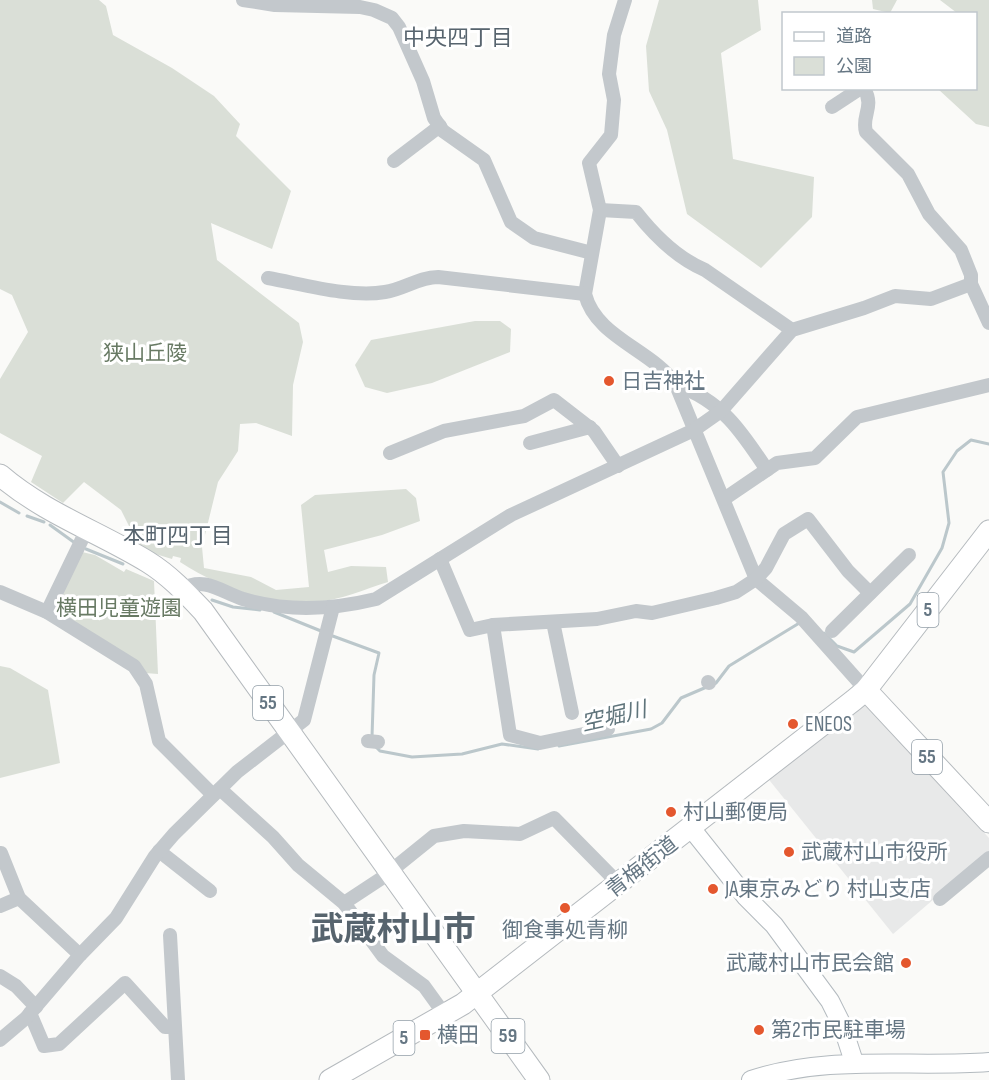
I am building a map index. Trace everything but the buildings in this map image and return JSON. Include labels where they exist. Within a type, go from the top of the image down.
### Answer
[{"type":"main road","name":"55","points":[[0,475],[40,504],[147,562],[182,589],[203,611],[477,993]]},
{"type":"main road","name":"青梅街道","points":[[330,1080],[445,1015],[477,993],[866,690],[989,531]]},
{"type":"main road","name":"55","points":[[866,690],[989,822]]},
{"type":"main road","name":"59","points":[[477,993],[539,1080]]},
{"type":"street","points":[[243,0],[275,5],[361,4],[397,22],[423,81],[434,118],[440,126],[484,160],[504,210],[518,230],[534,238],[592,253]]},
{"type":"street","points":[[625,0],[614,35],[609,74],[614,100],[611,135],[589,163],[600,210],[585,294],[588,304],[598,318],[666,371],[676,385],[756,579],[803,620],[866,690]]},
{"type":"street","points":[[832,107],[860,90]]},
{"type":"street","points":[[864,90],[869,96],[870,108],[864,124],[866,132],[902,167],[929,214],[961,250],[971,274],[971,284],[989,323]]},
{"type":"street","points":[[394,160],[440,126]]},
{"type":"street","points":[[600,210],[636,212],[652,233],[691,263],[705,270],[792,330]]},
{"type":"street","points":[[268,278],[368,294],[404,287],[425,277],[438,277],[585,294]]},
{"type":"street","points":[[182,589],[200,582],[242,598],[295,609],[333,607],[376,599],[511,515],[694,430],[721,411],[792,330],[864,309],[895,296],[931,299],[971,284]]},
{"type":"street","points":[[676,385],[690,390],[721,411],[739,427],[767,470]]},
{"type":"street","points":[[724,499],[777,463],[815,458],[858,417],[989,386]]},
{"type":"street","points":[[390,453],[444,431],[524,416],[554,400],[590,427],[618,466]]},
{"type":"street","points":[[530,443],[590,427]]},
{"type":"street","points":[[440,559],[470,630],[493,625],[597,619],[636,611],[652,613],[736,592],[756,579],[766,568],[784,534],[808,519],[848,572],[870,593]]},
{"type":"street","points":[[46,612],[87,529]]},
{"type":"street","points":[[832,631],[909,555]]},
{"type":"street","points":[[0,592],[46,612],[65,625],[116,652],[138,671],[146,684],[159,741],[216,792],[273,837],[298,865],[344,903],[383,956],[424,986],[445,1015]]},
{"type":"street","points":[[0,1040],[33,1010],[80,955],[116,918],[159,851],[237,772],[304,720],[333,607]]},
{"type":"street","points":[[553,622],[572,713]]},
{"type":"street","points":[[493,625],[510,735],[540,743],[608,729]]},
{"type":"street","points":[[344,903],[390,871],[428,839],[440,834],[464,831],[520,834],[554,818],[619,884]]},
{"type":"street","points":[[691,828],[746,897],[774,925],[830,1001],[843,1025],[855,1062]]},
{"type":"street","points":[[159,851],[210,891]]},
{"type":"street","points":[[1,853],[19,898],[80,955]]},
{"type":"street","points":[[940,899],[989,858]]},
{"type":"street","points":[[0,906],[19,898]]},
{"type":"street","points":[[170,935],[178,1080]]},
{"type":"street","points":[[0,976],[15,986],[33,1010],[44,1046],[59,1044],[125,983],[165,1027],[174,1028]]},
{"type":"street","points":[[751,1080],[789,1070],[831,1074],[855,1062],[989,1062]]},
{"type":"shaded area","points":[[863,702],[989,838],[989,852],[893,934],[766,776]]},
{"type":"green space","name":"狭山丘陵","points":[[0,0],[99,0],[106,6],[113,35],[172,68],[214,96],[240,124],[236,136],[291,191],[272,249],[211,223],[217,260],[299,323],[303,342],[293,385],[292,436],[256,423],[240,424],[238,451],[218,482],[202,547],[204,568],[251,577],[276,590],[309,587],[301,505],[315,495],[406,489],[416,498],[420,521],[382,535],[324,550],[328,572],[351,566],[386,567],[388,582],[325,601],[298,602],[262,598],[211,580],[180,562],[181,558],[173,556],[172,559],[152,553],[128,538],[131,530],[121,510],[84,482],[63,503],[31,482],[42,456],[0,433],[0,379],[28,332],[12,295],[0,289]]},
{"type":"green space","points":[[659,0],[758,0],[761,30],[721,53],[733,159],[814,177],[812,217],[761,268],[687,214],[667,130],[649,91],[646,46]]},
{"type":"green space","points":[[872,0],[897,0],[891,12],[873,9]]},
{"type":"green space","points":[[940,0],[989,0],[989,127],[976,124],[939,90],[977,90],[977,12],[956,12]]},
{"type":"green space","points":[[475,321],[500,321],[511,329],[510,352],[432,383],[387,393],[365,387],[355,365],[371,340]]},
{"type":"green space","name":"横田児童遊園","points":[[82,552],[95,555],[124,572],[126,569],[154,581],[158,674],[145,673],[60,616],[58,608],[61,592]]},
{"type":"green space","points":[[0,666],[10,668],[48,690],[60,763],[0,778]]},
{"type":"waterway","name":"空堀川","points":[[824,633],[837,646],[854,652],[910,604],[942,548],[949,523],[943,472],[957,451],[971,440],[989,444]]},
{"type":"waterway","name":"空堀川","points":[[0,502],[19,513]]},
{"type":"waterway","name":"空堀川","points":[[27,516],[44,522]]},
{"type":"waterway","name":"空堀川","points":[[50,525],[75,543]]},
{"type":"waterway","name":"空堀川","points":[[86,549],[123,564]]},
{"type":"waterway","name":"空堀川","points":[[212,600],[233,607],[260,610]]},
{"type":"waterway","name":"空堀川","points":[[274,612],[321,631]]},
{"type":"waterway","name":"空堀川","points":[[559,746],[651,729],[662,723],[681,698],[716,683],[729,666],[801,622]]},
{"type":"waterway","name":"空堀川","points":[[330,635],[379,653],[374,675],[372,737]]},
{"type":"waterway","name":"空堀川","points":[[375,746],[380,751],[412,757],[462,754],[502,744],[538,749]]},
{"type":"place","name":"日吉神社","points":[[609,381]]},
{"type":"place","name":"ENEOS","points":[[793,724]]},
{"type":"place","name":"村山郵便局","points":[[671,812]]},
{"type":"place","name":"武蔵村山市役所","points":[[789,852]]},
{"type":"place","name":"JA東京みどり 村山支店","points":[[713,889]]},
{"type":"place","name":"御食事処青柳","points":[[565,908]]},
{"type":"place","name":"武蔵村山市民会館","points":[[906,963]]},
{"type":"place","name":"第2市民駐車場","points":[[759,1030]]},
{"type":"place","name":"横田","points":[[425,1035]]},
{"type":"district","name":"中央四丁目","points":[[458,38]]},
{"type":"district","name":"本町四丁目","points":[[178,536]]},
{"type":"district","name":"武蔵村山市","points":[[393,930]]}]
